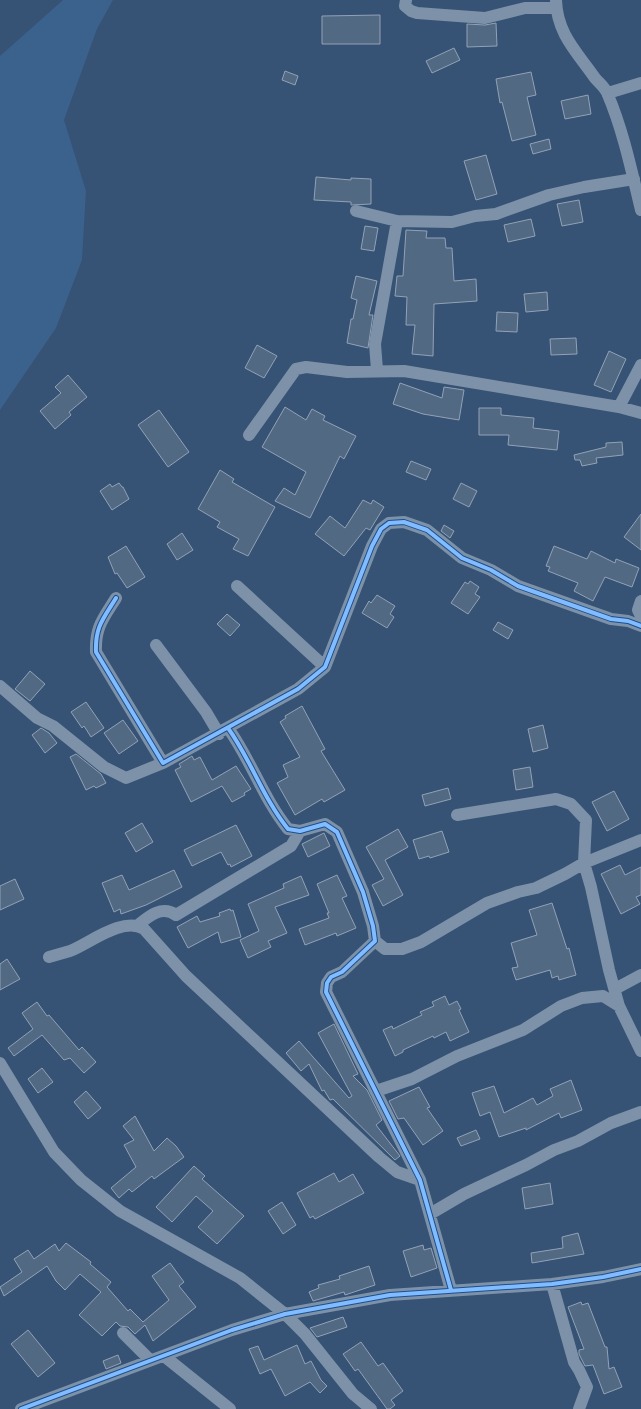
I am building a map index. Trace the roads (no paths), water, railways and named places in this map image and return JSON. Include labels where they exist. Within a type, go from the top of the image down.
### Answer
[{"type":"street","points":[[406,0],[405,6],[411,11],[417,13],[485,18],[525,8],[556,4],[569,45],[586,63],[608,93],[634,179],[641,210]]},
{"type":"street","points":[[608,93],[641,83]]},
{"type":"street","points":[[356,211],[397,221],[452,222],[475,216],[496,214],[549,195],[584,187],[634,179]]},
{"type":"street","points":[[377,370],[375,344],[397,221]]},
{"type":"street","points":[[619,407],[641,365]]},
{"type":"street","points":[[249,435],[296,369],[306,367],[347,372],[377,370],[404,371],[619,407],[641,413]]},
{"type":"street","points":[[0,686],[37,718],[53,726],[104,767],[126,778],[163,763],[298,689],[325,667],[372,546],[381,529],[394,521],[404,522],[427,530],[462,558],[491,570],[518,586],[611,619],[628,621],[641,626]]},
{"type":"street","points":[[236,586],[325,667]]},
{"type":"street","points":[[116,598],[101,623],[96,636],[96,652],[163,763]]},
{"type":"street","points":[[641,601],[638,610],[641,616]]},
{"type":"street","points":[[156,645],[206,712],[223,731],[242,747],[278,817],[288,829],[300,831],[326,824],[337,832],[363,892],[373,926],[374,941],[384,949],[402,948],[421,942],[487,903],[518,892],[536,888],[584,863],[641,840]]},
{"type":"street","points":[[457,815],[556,799],[571,804],[586,820],[584,863],[619,1006],[641,1051]]},
{"type":"street","points":[[49,957],[71,950],[120,927],[138,926],[150,915],[163,910],[176,915],[224,888],[291,846],[300,831]]},
{"type":"street","points":[[138,926],[153,937],[186,976],[379,1157],[397,1172],[420,1180]]},
{"type":"street","points":[[374,941],[342,972],[331,977],[327,984],[326,992],[420,1180],[451,1290]]},
{"type":"street","points":[[615,989],[641,975]]},
{"type":"street","points":[[376,1091],[412,1078],[457,1056],[523,1030],[561,1006],[582,998],[603,996],[619,1006]]},
{"type":"street","points":[[0,1062],[54,1152],[81,1180],[120,1211],[240,1278],[285,1314],[304,1334],[352,1394],[371,1409]]},
{"type":"street","points":[[430,1214],[464,1194],[554,1150],[578,1141],[611,1124],[641,1112]]},
{"type":"street","points":[[21,1409],[232,1330],[285,1314],[390,1295],[552,1284],[603,1277],[641,1269]]},
{"type":"street","points":[[552,1284],[574,1362],[580,1370],[586,1387],[579,1409]]},
{"type":"street","points":[[123,1333],[150,1360]]},
{"type":"street","points":[[164,1356],[230,1409]]},
{"type":"water","points":[[63,0],[113,0],[97,29],[64,120],[86,191],[82,260],[56,328],[0,410],[0,56]]}]
